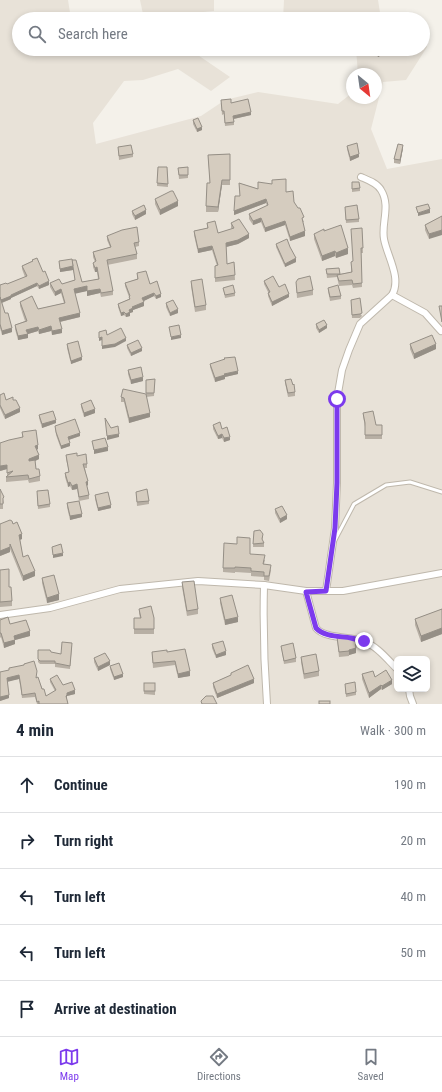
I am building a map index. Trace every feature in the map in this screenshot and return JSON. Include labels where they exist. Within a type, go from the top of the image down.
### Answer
[{"type":"street","points":[[326,591],[335,528],[337,483],[337,399],[342,370],[360,324],[392,295],[395,290],[395,276],[384,238],[386,212],[385,201],[381,190],[374,184],[361,177]]},
{"type":"street","points":[[392,295],[424,313],[441,331]]},
{"type":"street","points":[[0,615],[50,608],[120,589],[198,581],[264,585],[306,592],[343,591],[442,573]]},
{"type":"street","points":[[264,585],[264,662],[267,704]]},
{"type":"street","points":[[306,592],[316,628],[319,632],[364,641],[378,651],[394,666]]},
{"type":"street","points":[[409,692],[413,704]]},
{"type":"lane","points":[[332,545],[354,504],[386,485],[410,482],[442,492]]},
{"type":"shaded area","points":[[0,0],[68,0],[70,12],[12,12],[12,56],[199,56],[230,77],[211,91],[178,69],[143,80],[124,81],[93,123],[96,144],[201,116],[225,100],[258,92],[338,104],[346,98],[346,104],[377,104],[371,129],[387,169],[442,159],[442,704],[0,704]]},
{"type":"shaded area","points":[[140,0],[214,0],[214,11],[143,12]]},
{"type":"shaded area","points":[[284,0],[378,0],[380,12],[283,12]]},
{"type":"shaded area","points":[[357,56],[421,56],[406,80],[383,82],[382,86],[382,68],[358,68]]},
{"type":"building","points":[[231,99],[231,103],[248,99],[251,112],[233,116],[234,122],[225,123],[221,100]]},
{"type":"building","points":[[198,118],[202,127],[197,129],[193,120]]},
{"type":"building","points":[[357,143],[359,154],[350,157],[347,146]]},
{"type":"building","points":[[398,144],[403,145],[400,160],[394,159]]},
{"type":"building","points":[[131,145],[133,154],[119,156],[118,147]]},
{"type":"building","points":[[230,154],[230,180],[222,180],[218,207],[206,206],[207,183],[210,183],[208,155]]},
{"type":"building","points":[[158,167],[167,167],[168,184],[157,183]]},
{"type":"building","points":[[188,167],[188,175],[179,175],[178,168]]},
{"type":"building","points":[[286,179],[286,192],[293,191],[294,202],[298,208],[300,208],[304,217],[302,218],[305,231],[290,237],[285,221],[265,228],[261,218],[253,221],[249,214],[268,205],[266,199],[234,211],[235,196],[240,196],[239,183],[258,189],[258,182],[272,184],[272,180]]},
{"type":"building","points":[[352,182],[359,182],[360,188],[352,189]]},
{"type":"building","points":[[173,191],[178,201],[160,210],[155,199]]},
{"type":"building","points":[[428,204],[430,209],[418,213],[416,207]]},
{"type":"building","points":[[144,205],[146,210],[135,216],[132,211]]},
{"type":"building","points":[[357,205],[359,219],[346,220],[345,207]]},
{"type":"building","points":[[442,216],[442,230],[429,234],[425,225]]},
{"type":"building","points":[[239,219],[249,234],[238,240],[226,243],[227,264],[234,262],[235,275],[215,278],[215,266],[218,265],[212,246],[198,249],[194,231],[208,228],[207,223],[215,221],[218,233],[234,228],[231,223]]},
{"type":"building","points":[[341,225],[348,248],[336,253],[335,251],[322,256],[314,234],[324,229],[324,231]]},
{"type":"building","points":[[137,227],[139,242],[134,243],[137,254],[107,260],[113,291],[101,293],[100,289],[87,291],[87,286],[74,289],[80,313],[59,318],[62,329],[52,331],[51,326],[39,330],[38,327],[26,330],[28,334],[18,336],[15,325],[27,321],[20,302],[32,296],[38,309],[65,303],[61,289],[55,292],[50,283],[59,279],[62,284],[75,280],[72,260],[76,260],[82,282],[99,279],[97,267],[95,268],[93,263],[96,261],[93,252],[111,247],[107,236],[122,230]]},
{"type":"building","points":[[362,228],[362,283],[353,284],[352,280],[339,281],[337,275],[352,272],[351,262],[353,261],[351,229]]},
{"type":"building","points":[[287,239],[296,258],[285,264],[276,244]]},
{"type":"building","points":[[37,258],[49,281],[39,286],[37,283],[1,300],[0,285],[7,284],[27,276],[22,266]]},
{"type":"building","points":[[72,259],[73,266],[60,269],[59,261]]},
{"type":"building","points":[[339,268],[340,274],[327,274],[326,269]]},
{"type":"building","points":[[146,271],[150,284],[157,281],[161,294],[156,296],[154,293],[142,298],[144,302],[132,307],[133,308],[129,310],[130,312],[126,314],[124,312],[121,313],[118,304],[130,299],[125,283],[138,279],[137,273]]},
{"type":"building","points":[[273,276],[279,287],[285,284],[289,294],[272,302],[268,293],[270,292],[264,281]]},
{"type":"building","points":[[310,276],[313,290],[297,293],[296,282],[298,279]]},
{"type":"building","points":[[202,279],[206,305],[195,307],[191,281]]},
{"type":"building","points":[[233,285],[235,293],[225,295],[223,288]]},
{"type":"building","points":[[338,285],[341,296],[330,297],[328,288]]},
{"type":"building","points":[[0,297],[5,313],[8,313],[12,328],[2,331],[0,324]]},
{"type":"building","points":[[360,298],[362,313],[352,315],[351,300]]},
{"type":"building","points":[[173,300],[178,309],[170,313],[166,303]]},
{"type":"building","points":[[439,306],[442,306],[442,322]]},
{"type":"building","points":[[324,320],[327,325],[319,330],[316,324]]},
{"type":"building","points":[[179,325],[181,335],[171,337],[169,327]]},
{"type":"building","points":[[121,328],[126,338],[115,344],[102,346],[102,337],[99,338],[99,332],[106,330],[107,335]]},
{"type":"building","points":[[432,335],[436,344],[414,354],[410,344]]},
{"type":"building","points":[[138,340],[142,348],[131,353],[127,345]]},
{"type":"building","points":[[78,341],[82,357],[71,361],[67,344]]},
{"type":"building","points":[[235,357],[238,371],[224,374],[225,375],[215,378],[210,364],[225,359],[224,358]]},
{"type":"building","points":[[141,367],[143,377],[131,380],[128,370]]},
{"type":"building","points":[[155,379],[154,393],[146,393],[146,380]]},
{"type":"building","points":[[291,379],[293,385],[294,384],[295,392],[288,393],[285,380]]},
{"type":"building","points":[[123,389],[146,394],[150,413],[129,418],[124,398],[121,397]]},
{"type":"building","points":[[4,393],[6,400],[13,397],[13,400],[16,400],[20,408],[5,415],[0,405],[0,395]]},
{"type":"building","points":[[91,400],[95,409],[84,413],[81,404]]},
{"type":"building","points":[[53,411],[56,420],[42,424],[39,415]]},
{"type":"building","points":[[373,411],[376,425],[382,425],[382,435],[365,435],[363,413]]},
{"type":"building","points":[[105,418],[111,428],[118,426],[119,434],[107,436]]},
{"type":"building","points":[[75,419],[80,433],[68,437],[70,443],[61,446],[55,426]]},
{"type":"building","points":[[220,422],[222,429],[227,427],[230,437],[224,438],[222,434],[218,436],[213,425]]},
{"type":"building","points":[[36,430],[38,445],[35,446],[39,455],[29,459],[29,461],[35,460],[36,469],[39,469],[40,476],[29,479],[28,475],[6,477],[13,471],[7,473],[7,465],[0,466],[0,443],[23,437],[22,432]]},
{"type":"building","points":[[105,438],[108,447],[94,450],[92,441]]},
{"type":"building","points":[[77,453],[77,456],[86,454],[87,464],[83,464],[88,481],[86,482],[89,495],[79,497],[77,484],[72,486],[70,482],[68,483],[65,473],[69,472],[66,455]]},
{"type":"building","points":[[0,489],[4,497],[3,504],[0,504]]},
{"type":"building","points":[[147,489],[149,501],[137,502],[136,492]]},
{"type":"building","points":[[48,490],[50,504],[38,506],[37,491]]},
{"type":"building","points":[[108,492],[111,505],[98,508],[95,495]]},
{"type":"building","points":[[79,501],[82,514],[70,516],[67,503]]},
{"type":"building","points":[[282,506],[287,515],[280,519],[275,509]]},
{"type":"building","points":[[10,520],[13,524],[17,522],[22,534],[19,535],[23,557],[28,555],[35,571],[23,576],[10,544],[10,547],[0,551],[0,524]]},
{"type":"building","points":[[260,530],[263,534],[262,539],[264,543],[253,544],[254,531]]},
{"type":"building","points":[[237,537],[250,538],[250,554],[265,555],[263,564],[271,565],[269,576],[264,576],[264,572],[251,571],[251,568],[223,568],[224,543],[237,544]]},
{"type":"building","points":[[61,544],[63,553],[53,555],[52,547]]},
{"type":"building","points":[[9,569],[9,587],[11,587],[12,601],[0,602],[0,570]]},
{"type":"building","points":[[54,575],[59,594],[47,598],[42,578]]},
{"type":"building","points":[[194,581],[198,609],[187,611],[182,582]]},
{"type":"building","points":[[232,595],[238,617],[225,620],[220,598]]},
{"type":"building","points":[[151,606],[154,618],[154,629],[134,629],[134,618],[141,618],[139,609]]},
{"type":"building","points":[[442,609],[442,628],[421,636],[415,619]]},
{"type":"building","points":[[8,617],[10,624],[26,620],[30,631],[14,636],[15,640],[4,643],[0,633],[0,620]]},
{"type":"building","points":[[337,637],[355,639],[356,648],[349,651],[339,652]]},
{"type":"building","points":[[223,641],[226,651],[216,655],[212,644]]},
{"type":"building","points":[[62,642],[72,643],[70,666],[55,663],[55,661],[40,661],[38,659],[38,650],[50,650],[51,652],[61,654]]},
{"type":"building","points":[[293,643],[296,658],[284,661],[281,646]]},
{"type":"building","points":[[185,649],[190,671],[178,674],[175,661],[153,663],[152,652],[167,650],[167,652]]},
{"type":"building","points":[[105,653],[110,661],[98,667],[94,658]]},
{"type":"building","points":[[316,654],[319,671],[304,674],[301,657]]},
{"type":"building","points":[[34,661],[37,671],[36,678],[38,677],[46,696],[56,690],[50,679],[57,675],[63,685],[72,682],[75,690],[67,693],[66,696],[68,704],[39,704],[35,693],[22,695],[19,675],[7,678],[9,695],[0,697],[0,672]]},
{"type":"building","points":[[119,663],[123,674],[114,677],[110,666]]},
{"type":"building","points":[[248,665],[254,679],[217,694],[213,683]]},
{"type":"building","points":[[386,670],[392,680],[369,693],[362,674],[373,671],[375,677]]},
{"type":"building","points":[[355,682],[356,692],[346,694],[345,684]]},
{"type":"building","points":[[144,683],[155,683],[155,691],[144,691]]},
{"type":"building","points":[[206,696],[213,696],[217,704],[202,704],[201,701]]},
{"type":"building","points":[[319,701],[330,701],[330,704],[319,704]]},
{"type":"route","points":[[337,399],[337,483],[335,528],[326,591],[306,592],[316,628],[319,632],[364,641]]}]
